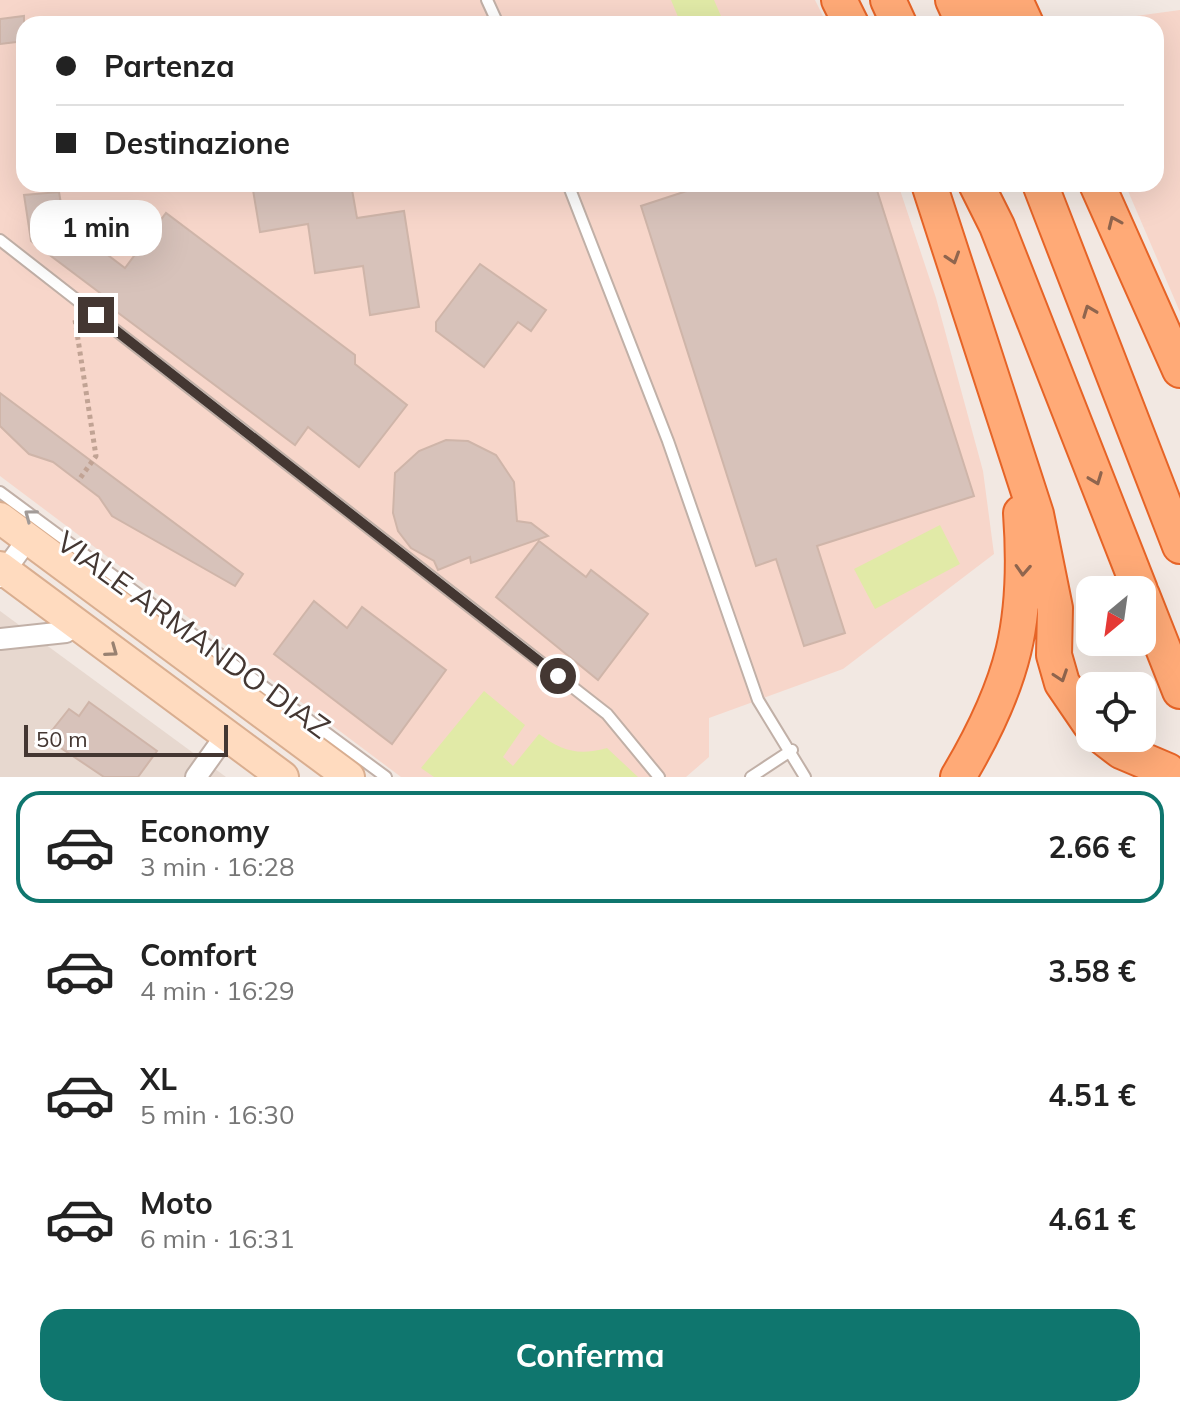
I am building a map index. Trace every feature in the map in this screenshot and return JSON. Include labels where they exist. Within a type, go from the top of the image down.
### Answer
[{"type":"highway","points":[[932,192],[1048,558],[1055,608],[1054,655],[1062,683],[1076,704]]},
{"type":"highway","points":[[979,192],[1135,576]]},
{"type":"highway","points":[[1043,192],[1180,546]]},
{"type":"highway","points":[[1101,192],[1180,370]]},
{"type":"highway","points":[[958,777],[1004,689],[1020,625],[1024,549],[1018,464]]},
{"type":"highway","points":[[1156,630],[1180,691]]},
{"type":"highway","points":[[1123,752],[1168,771],[1165,777]]},
{"type":"main road","name":"VIALE ARMANDO DIAZ","points":[[0,518],[349,777]]},
{"type":"main road","name":"VIALE ARMANDO DIAZ","points":[[1,572],[283,777]]},
{"type":"street","points":[[1,572],[28,539]]},
{"type":"street","points":[[0,639],[66,632],[76,624]]},
{"type":"street","points":[[196,777],[226,735]]},
{"type":"lane","points":[[571,192],[668,441],[758,700],[792,750],[805,777]]},
{"type":"lane","points":[[0,240],[607,714],[659,777]]},
{"type":"lane","name":"VIALE ARMANDO DIAZ","points":[[0,492],[386,777]]},
{"type":"lane","points":[[751,777],[792,750]]},
{"type":"path","points":[[72,296],[96,456],[78,481]]},
{"type":"shaded area","points":[[0,0],[815,0],[823,16],[16,16],[16,192],[901,192],[936,298],[983,471],[994,554],[843,669],[709,718],[709,757],[686,777],[401,777],[0,476]]},
{"type":"shaded area","points":[[1180,10],[1180,312],[1128,192],[1164,192],[1164,16],[1136,16]]},
{"type":"shaded area","points":[[0,611],[226,777],[0,777]]},
{"type":"green space","points":[[671,0],[714,0],[721,16],[678,16]]},
{"type":"green space","points":[[940,525],[960,564],[875,609],[854,569]]},
{"type":"green space","points":[[484,691],[525,725],[503,757],[513,766],[539,734],[555,744],[579,752],[607,748],[638,777],[434,777],[421,768]]},
{"type":"building","points":[[16,17],[16,42],[0,44],[0,19]]},
{"type":"building","points":[[59,192],[64,222],[125,268],[166,213],[355,355],[355,364],[407,405],[359,467],[308,427],[295,445],[101,300],[104,296],[31,241],[24,195]]},
{"type":"building","points":[[253,192],[352,192],[357,218],[404,211],[419,307],[370,315],[363,266],[315,273],[308,224],[260,232]]},
{"type":"building","points":[[684,192],[878,192],[974,496],[817,546],[845,633],[804,646],[776,559],[756,566],[641,206]]},
{"type":"building","points":[[480,264],[546,310],[531,331],[518,322],[484,367],[436,331],[436,322]]},
{"type":"building","points":[[0,393],[243,574],[235,586],[112,516],[99,497],[53,462],[29,454],[0,426]]},
{"type":"building","points":[[446,440],[468,441],[496,455],[514,482],[517,521],[531,523],[548,536],[471,563],[470,557],[438,570],[434,561],[411,548],[398,531],[393,513],[395,473],[419,451]]},
{"type":"building","points":[[539,541],[586,577],[591,570],[648,614],[598,680],[496,597]]},
{"type":"building","points":[[314,601],[347,628],[362,607],[446,670],[392,744],[274,654]]},
{"type":"building","points":[[89,702],[157,751],[138,777],[104,777],[46,738],[69,709],[79,716]]},
{"type":"route","points":[[96,315],[558,676]]}]
